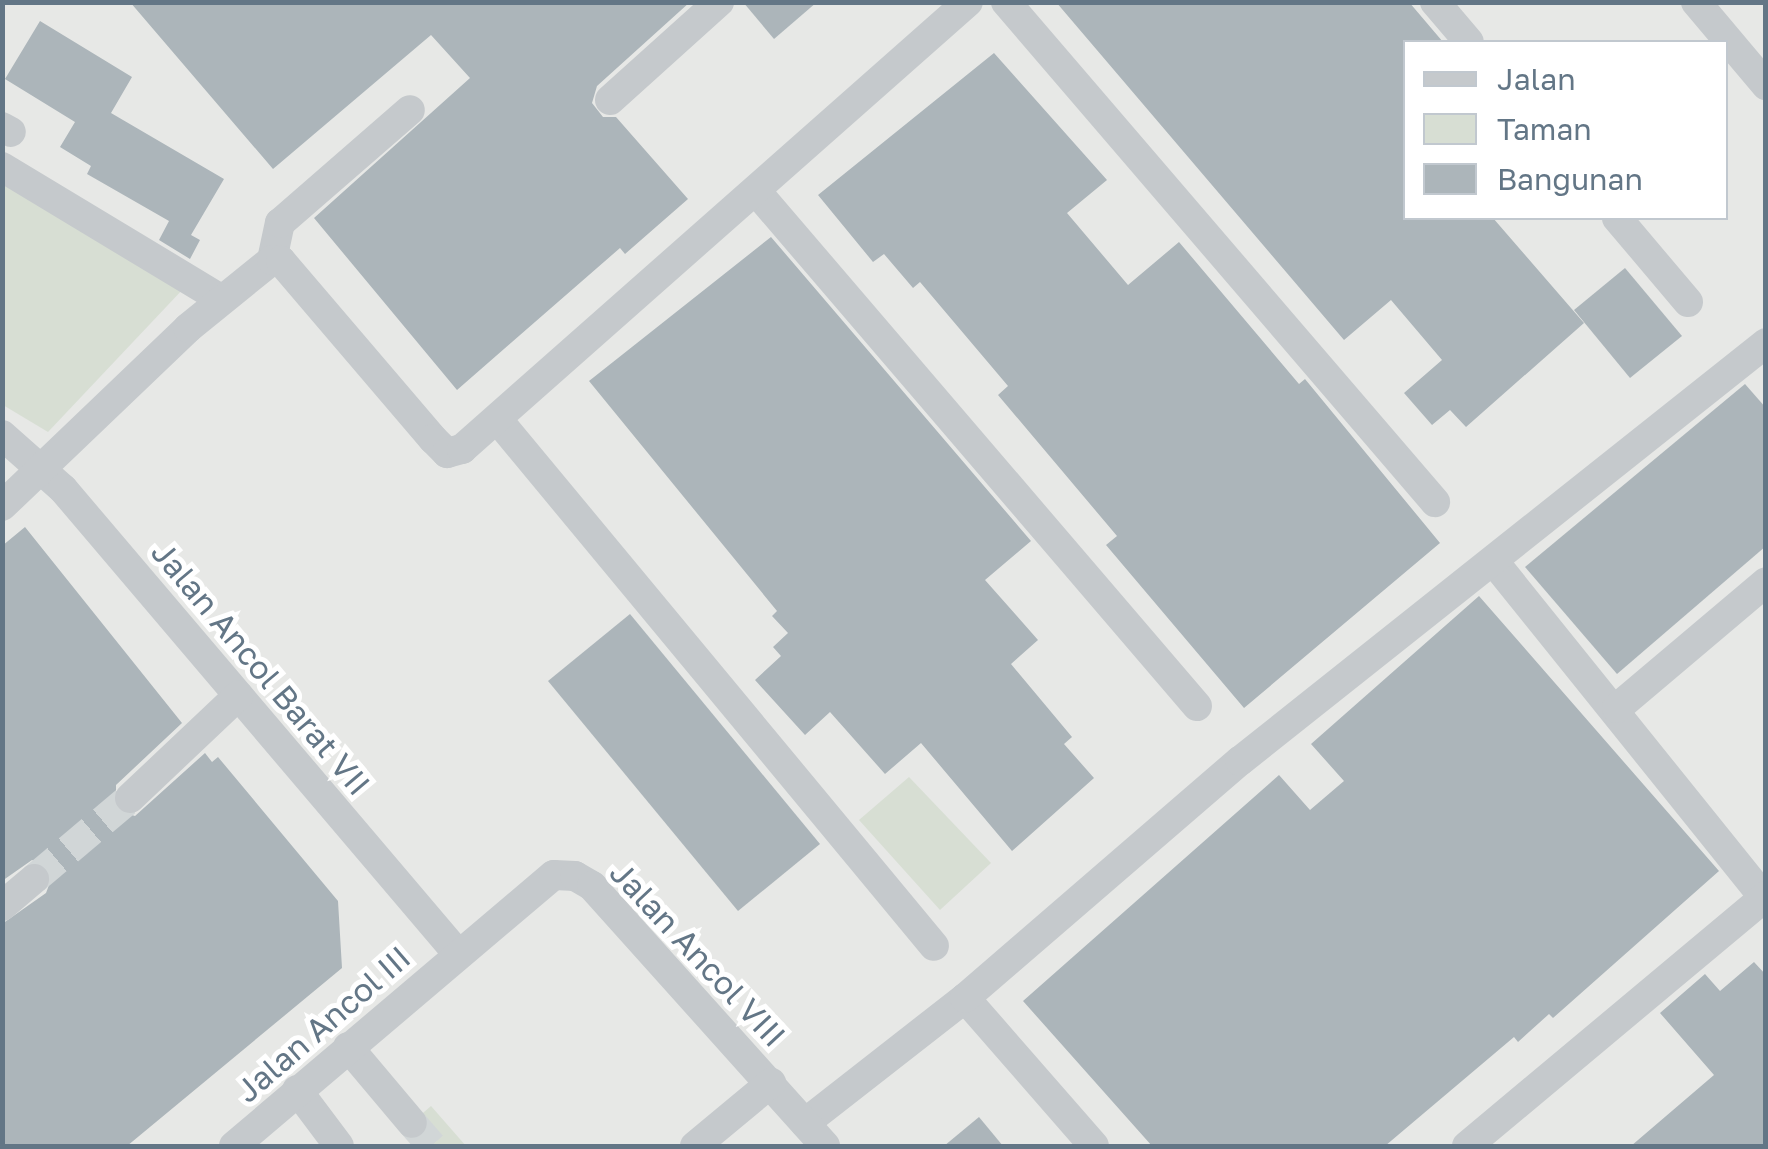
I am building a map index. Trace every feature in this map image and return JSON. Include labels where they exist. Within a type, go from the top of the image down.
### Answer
[{"type":"street","points":[[610,100],[719,2]]},
{"type":"street","points":[[272,260],[281,261],[447,453],[498,420],[968,2]]},
{"type":"street","points":[[1006,2],[1435,502]]},
{"type":"street","points":[[1435,2],[1466,40]]},
{"type":"street","points":[[1696,2],[1766,85]]},
{"type":"street","points":[[2,506],[221,299],[272,260],[280,223],[410,110]]},
{"type":"street","points":[[2,167],[221,299]]},
{"type":"street","points":[[756,191],[1197,706]]},
{"type":"street","points":[[1619,220],[1688,302]]},
{"type":"street","points":[[815,1135],[965,998],[1240,761],[1495,564],[1766,343]]},
{"type":"street","points":[[498,420],[934,946]]},
{"type":"street","name":"Jalan Ancol Barat VII","points":[[2,436],[40,467],[458,954]]},
{"type":"street","points":[[1495,564],[1617,708],[1758,903],[1766,938]]},
{"type":"street","points":[[1617,708],[1766,582]]},
{"type":"street","points":[[130,798],[238,696]]},
{"type":"street","name":"Jalan Ancol VIII","points":[[458,954],[554,875],[574,876],[592,886],[815,1135]]},
{"type":"street","points":[[2,906],[34,879]]},
{"type":"street","points":[[1467,1146],[1758,903]]},
{"type":"street","name":"Jalan Ancol III","points":[[234,1146],[458,954]]},
{"type":"street","points":[[965,998],[1094,1146]]},
{"type":"street","points":[[348,1046],[412,1123]]},
{"type":"street","points":[[695,1146],[770,1084]]},
{"type":"street","points":[[297,1090],[339,1146]]},
{"type":"shaded area","points":[[3,3],[1765,3],[1765,1146],[3,1146]]},
{"type":"green space","points":[[2,177],[184,288],[48,432],[3,405]]},
{"type":"green space","points":[[909,777],[991,863],[940,910],[859,820]]},
{"type":"green space","points":[[431,1106],[466,1146],[413,1146],[401,1132]]},
{"type":"building","points":[[130,2],[690,2],[597,86],[592,103],[603,117],[616,117],[688,199],[625,254],[620,248],[457,390],[314,218],[470,78],[431,35],[273,169]]},
{"type":"building","points":[[743,2],[817,2],[774,39]]},
{"type":"building","points":[[1056,2],[1409,2],[1441,40],[1403,40],[1403,220],[1495,220],[1584,323],[1466,427],[1450,410],[1432,425],[1404,393],[1442,360],[1391,300],[1344,340]]},
{"type":"building","points":[[40,21],[132,77],[111,113],[224,179],[191,235],[200,240],[190,259],[159,240],[169,221],[87,174],[91,166],[60,147],[75,122],[5,79]]},
{"type":"building","points":[[994,53],[1107,180],[1067,213],[1128,285],[1179,242],[1299,384],[1305,379],[1440,543],[1244,708],[1106,545],[1117,536],[998,395],[1008,386],[920,282],[913,288],[884,254],[873,262],[818,195]]},
{"type":"building","points":[[771,237],[1031,541],[985,580],[1038,640],[1011,664],[1072,737],[1064,744],[1094,778],[1012,851],[921,743],[885,774],[830,712],[805,735],[755,680],[781,656],[773,647],[788,633],[772,616],[777,611],[589,381]]},
{"type":"building","points":[[1625,268],[1682,336],[1630,378],[1574,310]]},
{"type":"building","points":[[1745,384],[1766,408],[1766,546],[1617,674],[1525,567]]},
{"type":"building","points":[[25,527],[182,723],[116,785],[116,810],[135,816],[205,753],[212,762],[218,757],[338,901],[342,968],[127,1146],[2,1146],[2,924],[46,893],[52,877],[48,866],[32,860],[2,881],[2,546]]},
{"type":"building","points":[[1479,596],[1719,871],[1553,1018],[1549,1014],[1518,1042],[1514,1037],[1385,1146],[1152,1146],[1023,1001],[1279,775],[1310,810],[1344,781],[1311,744]]},
{"type":"building","points":[[630,614],[820,844],[738,911],[548,681]]},
{"type":"building","points":[[1754,962],[1766,975],[1766,1146],[1631,1146],[1714,1075],[1660,1013],[1705,974],[1720,991]]},
{"type":"building","points":[[979,1117],[1003,1146],[944,1146]]},
{"type":"tunnel","points":[[34,879],[130,798]]},
{"type":"tunnel","points":[[412,1123],[432,1146]]}]
